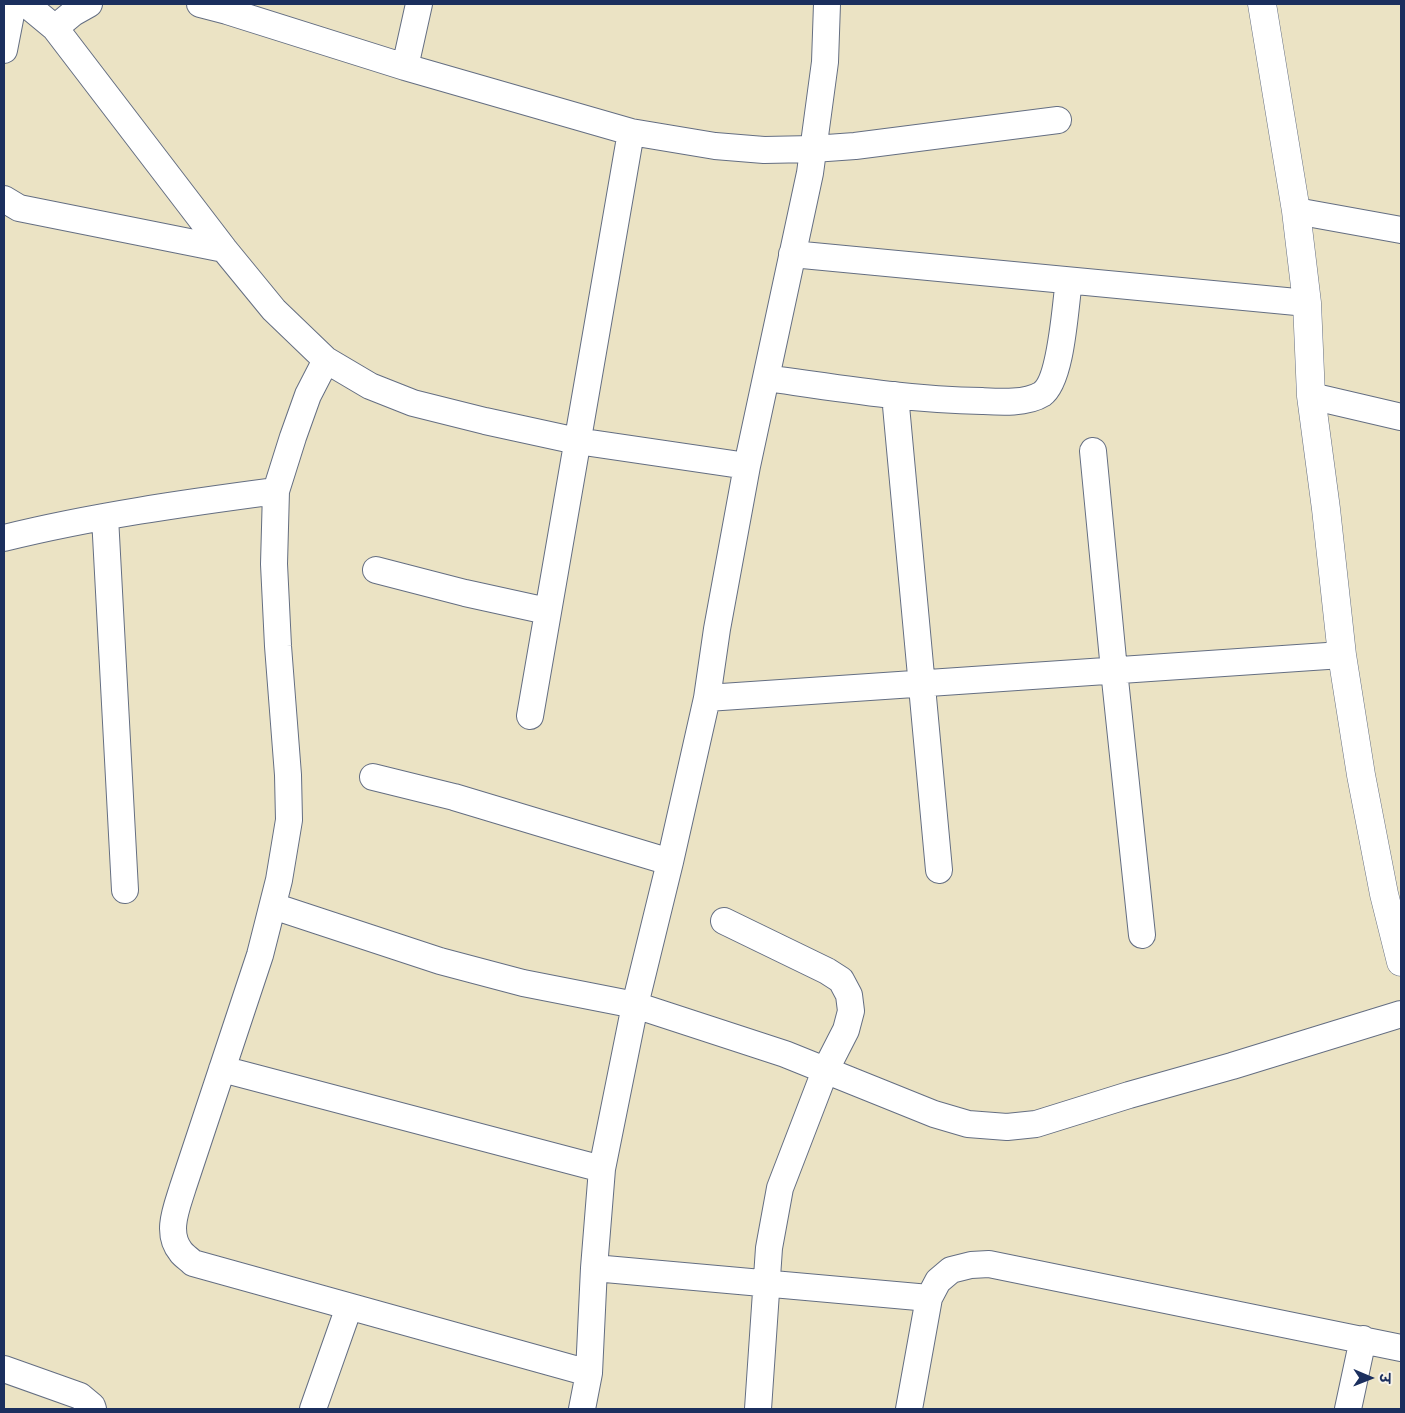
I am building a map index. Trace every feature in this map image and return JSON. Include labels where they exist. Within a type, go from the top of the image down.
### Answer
[{"type":"street","points":[[4,50],[13,4]]},
{"type":"street","points":[[26,4],[56,28],[224,249],[274,310],[326,360],[370,386],[413,403],[577,441],[747,466]]},
{"type":"street","points":[[56,28],[73,13],[89,4]]},
{"type":"street","points":[[200,4],[405,67],[631,132],[715,146],[764,150],[813,149],[904,140],[1058,120]]},
{"type":"street","points":[[405,67],[419,4]]},
{"type":"street","points":[[582,1409],[590,1374],[594,1268],[602,1169],[635,1005],[707,698],[717,629],[747,466],[810,173],[825,62],[827,4]]},
{"type":"street","points":[[1262,4],[1296,211],[1307,304],[1310,396],[1326,509],[1342,654],[1361,775],[1393,893],[1401,962]]},
{"type":"street","points":[[530,716],[631,132]]},
{"type":"street","points":[[4,199],[19,208],[224,249]]},
{"type":"street","points":[[1296,211],[1401,230]]},
{"type":"street","points":[[792,254],[1307,304]]},
{"type":"street","points":[[766,378],[953,401],[1004,402],[1025,400],[1042,393],[1052,379],[1059,357],[1069,281]]},
{"type":"street","points":[[326,360],[308,395],[276,491],[274,564],[288,775],[289,820],[280,880],[260,955],[173,1220],[174,1239],[181,1252],[193,1263],[590,1374]]},
{"type":"street","points":[[895,395],[939,870]]},
{"type":"street","points":[[1310,396],[1401,417]]},
{"type":"street","points":[[1093,452],[1142,935]]},
{"type":"street","points":[[4,538],[105,516],[276,491]]},
{"type":"street","points":[[105,516],[125,890]]},
{"type":"street","points":[[376,570],[464,593],[547,611]]},
{"type":"street","points":[[707,698],[1342,654]]},
{"type":"street","points":[[373,777],[454,797],[670,862]]},
{"type":"street","points":[[273,906],[440,961],[523,983],[635,1005],[785,1054],[934,1114],[968,1124],[1007,1127],[1036,1124],[1401,1014]]},
{"type":"street","points":[[724,922],[841,980],[849,995],[851,1010],[846,1030],[825,1071],[780,1188],[769,1248],[758,1409]]},
{"type":"street","points":[[222,1069],[602,1169]]},
{"type":"street","points":[[909,1409],[929,1298],[938,1281],[951,1270],[971,1265],[989,1264],[1401,1348]]},
{"type":"street","points":[[594,1268],[929,1298]]},
{"type":"street","points":[[313,1409],[348,1307]]},
{"type":"street","points":[[1348,1409],[1363,1339]]},
{"type":"street","points":[[4,1369],[80,1396],[95,1408]]}]
